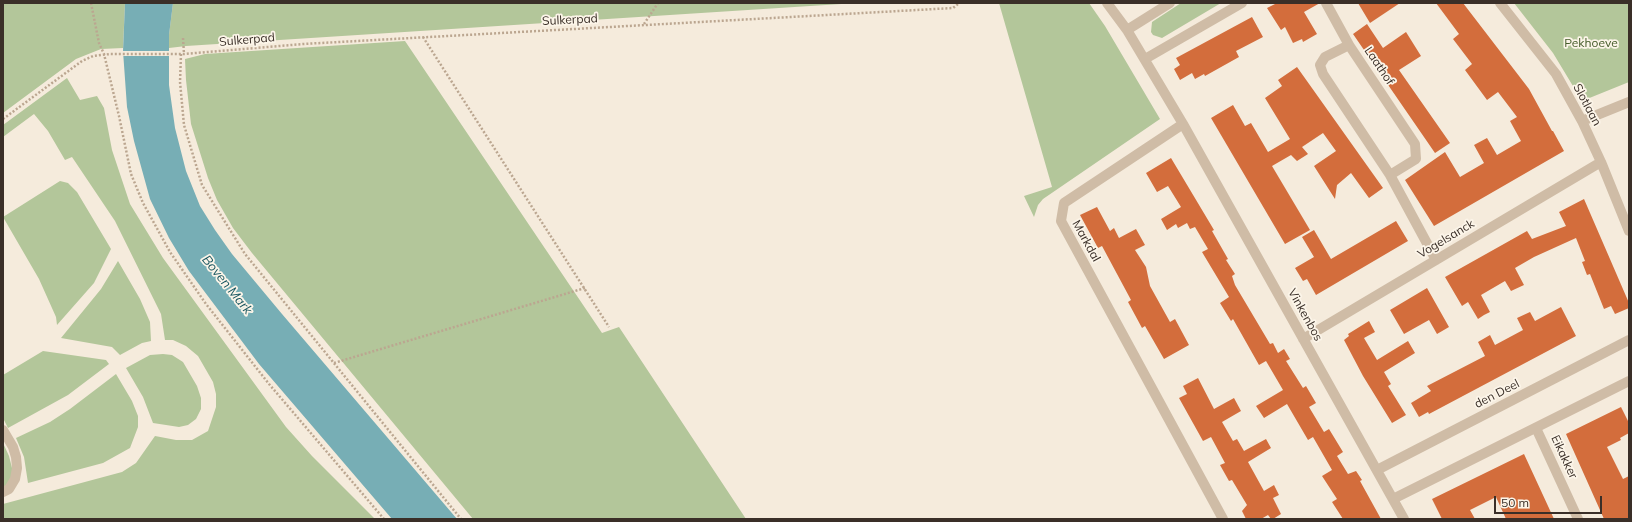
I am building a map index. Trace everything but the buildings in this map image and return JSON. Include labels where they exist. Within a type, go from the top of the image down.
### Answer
[{"type":"street","points":[[1107,3],[1127,30],[1183,124]]},
{"type":"street","points":[[1127,30],[1170,3]]},
{"type":"street","points":[[1145,59],[1242,3]]},
{"type":"street","points":[[1326,3],[1349,45]]},
{"type":"street","name":"Slotlaan","points":[[1500,3],[1556,74],[1582,121],[1601,162],[1629,231]]},
{"type":"street","name":"Laathof","points":[[1390,175],[1416,159],[1414,144],[1349,45],[1325,57],[1320,65],[1323,74],[1390,175],[1436,260]]},
{"type":"street","points":[[1582,121],[1629,102]]},
{"type":"street","name":"Vinkenbos","points":[[1183,124],[1404,519]]},
{"type":"street","name":"Markdal","points":[[1183,124],[1064,203],[1061,221],[1223,519]]},
{"type":"street","name":"Vogelsanck","points":[[1303,339],[1601,162]]},
{"type":"street","name":"den Deel","points":[[1377,470],[1629,340]]},
{"type":"street","points":[[1393,499],[1629,381]]},
{"type":"street","name":"Eikakker","points":[[1536,428],[1578,519]]},
{"type":"street","points":[[3,430],[13,447],[17,468],[15,479],[9,489],[3,492]]},
{"type":"path","points":[[91,3],[99,43],[104,54],[120,116],[131,174],[143,203],[170,252],[206,304],[269,384],[384,519]]},
{"type":"path","points":[[644,25],[658,3]]},
{"type":"path","name":"Sulkerpad","points":[[3,119],[82,61],[93,56],[104,54],[183,54],[303,44],[953,8],[959,3]]},
{"type":"path","points":[[422,37],[585,288],[609,328]]},
{"type":"path","points":[[183,38],[180,82],[184,124],[202,185],[245,254],[462,519]]},
{"type":"path","points":[[334,363],[585,288]]},
{"type":"green space","points":[[3,3],[125,3],[123,48],[101,49],[76,59],[3,113]]},
{"type":"green space","points":[[173,3],[857,3],[169,48]]},
{"type":"green space","points":[[999,3],[1089,3],[1105,26],[1160,119],[1043,199],[1038,205],[1034,217],[1024,196],[1052,187]]},
{"type":"green space","points":[[1181,3],[1221,3],[1162,38],[1153,35],[1151,32],[1152,22]]},
{"type":"green space","name":"Pekhoeve","points":[[1514,3],[1629,3],[1629,82],[1582,101],[1553,53]]},
{"type":"green space","points":[[405,41],[602,333],[619,327],[746,519],[473,519],[252,253],[233,228],[217,200],[208,178],[191,124],[185,59],[205,54]]},
{"type":"green space","points":[[67,78],[80,100],[97,96],[104,108],[112,150],[130,204],[163,258],[286,427],[312,456],[375,519],[3,519],[3,504],[122,472],[136,463],[155,436],[176,440],[192,440],[208,431],[216,407],[216,394],[213,382],[198,356],[186,346],[173,340],[165,340],[161,314],[115,221],[72,157],[65,160],[48,131],[34,114],[3,137],[3,125]]},
{"type":"green space","points":[[60,181],[68,183],[77,192],[111,249],[94,283],[57,325],[56,317],[39,279],[3,217]]},
{"type":"green space","points":[[118,261],[140,299],[150,322],[151,341],[142,343],[120,355],[112,347],[61,338],[101,289]]},
{"type":"green space","points":[[43,351],[106,360],[109,364],[68,395],[8,428],[3,418],[3,375]]},
{"type":"green space","points":[[150,355],[172,355],[183,362],[197,386],[201,398],[201,409],[196,419],[188,425],[179,427],[153,423],[143,397],[126,368]]},
{"type":"green space","points":[[116,374],[132,401],[138,416],[138,427],[130,448],[103,463],[28,483],[24,457],[16,438],[50,422],[70,409]]},
{"type":"green space","points":[[3,443],[9,456],[12,468],[12,486],[3,489]]},
{"type":"water","name":"Boven Mark","points":[[125,3],[173,3],[169,35],[169,85],[175,128],[186,171],[200,206],[215,230],[232,254],[282,314],[457,519],[392,519],[259,364],[189,271],[169,238],[150,199],[134,141],[127,107],[123,51]]},
{"type":"pier","points":[[121,51],[171,51],[171,56],[121,56]]}]
